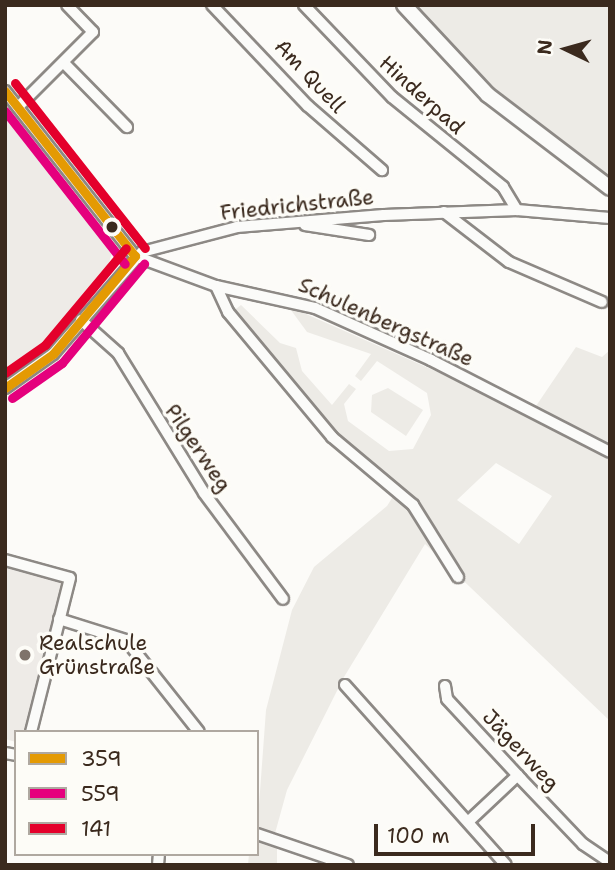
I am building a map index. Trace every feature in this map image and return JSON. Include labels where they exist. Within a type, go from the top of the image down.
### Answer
[{"type":"main road","points":[[404,5],[496,102],[610,188]]},
{"type":"street","points":[[18,107],[93,32],[67,5]]},
{"type":"street","name":"Am Quell","points":[[212,5],[308,106],[382,170]]},
{"type":"street","name":"Hinderpad","points":[[304,5],[392,97],[503,187],[517,210]]},
{"type":"street","points":[[64,63],[127,127]]},
{"type":"street","points":[[5,91],[135,256],[38,369],[5,388]]},
{"type":"street","name":"Friedrichstraße","points":[[135,256],[237,227],[288,222],[517,210],[610,218]]},
{"type":"street","points":[[444,212],[509,262],[602,302]]},
{"type":"street","points":[[288,222],[369,235]]},
{"type":"street","name":"Schulenbergstraße","points":[[135,256],[216,286],[326,313],[610,452]]},
{"type":"street","points":[[216,286],[228,312],[332,437],[413,505],[458,577]]},
{"type":"street","name":"Pilgerweg","points":[[81,320],[118,353],[204,493],[283,598]]},
{"type":"street","points":[[5,560],[69,576],[31,730]]},
{"type":"street","points":[[59,619],[126,640],[197,730]]},
{"type":"street","points":[[345,685],[506,865]]},
{"type":"street","name":"Jägerweg","points":[[445,686],[447,699],[518,775],[583,844],[610,862]]},
{"type":"street","points":[[469,821],[518,775]]},
{"type":"street","points":[[259,835],[348,865]]},
{"type":"shaded area","points":[[412,5],[610,5],[610,182],[527,120]]},
{"type":"shaded area","points":[[5,110],[114,246],[105,276],[45,348],[5,376]]},
{"type":"shaded area","points":[[241,305],[280,343],[296,348],[302,371],[332,405],[349,384],[356,389],[344,404],[348,421],[389,451],[413,449],[431,415],[427,393],[377,361],[361,381],[355,376],[371,354],[307,332],[288,306],[526,411],[536,406],[576,347],[602,357],[610,350],[610,721],[425,544],[344,677],[287,790],[274,837],[259,833],[266,710],[292,610],[314,567],[387,506],[399,487],[338,439],[232,312]],"holes":[[[496,463],[552,496],[519,544],[457,500]]]},
{"type":"shaded area","points":[[388,388],[423,410],[406,436],[371,412],[372,395]]},
{"type":"shaded area","name":"Realschule Grünstraße","points":[[5,564],[65,578],[26,730],[14,730],[14,741],[5,739]]},
{"type":"shaded area","points":[[259,840],[277,846],[277,865],[248,865],[249,856],[259,856]]},
{"type":"transit line","name":"141","points":[[15,83],[145,248]]},
{"type":"transit line","name":"359","points":[[5,91],[135,256]]},
{"type":"transit line","name":"559","points":[[5,111],[125,264]]},
{"type":"transit line","name":"141","points":[[5,373],[45,345],[126,248]]},
{"type":"transit line","name":"359","points":[[5,388],[53,354],[135,256]]},
{"type":"transit line","name":"559","points":[[12,398],[62,363],[144,264]]},
{"type":"place","name":"Realschule Grünstraße","points":[[25,655]]}]
